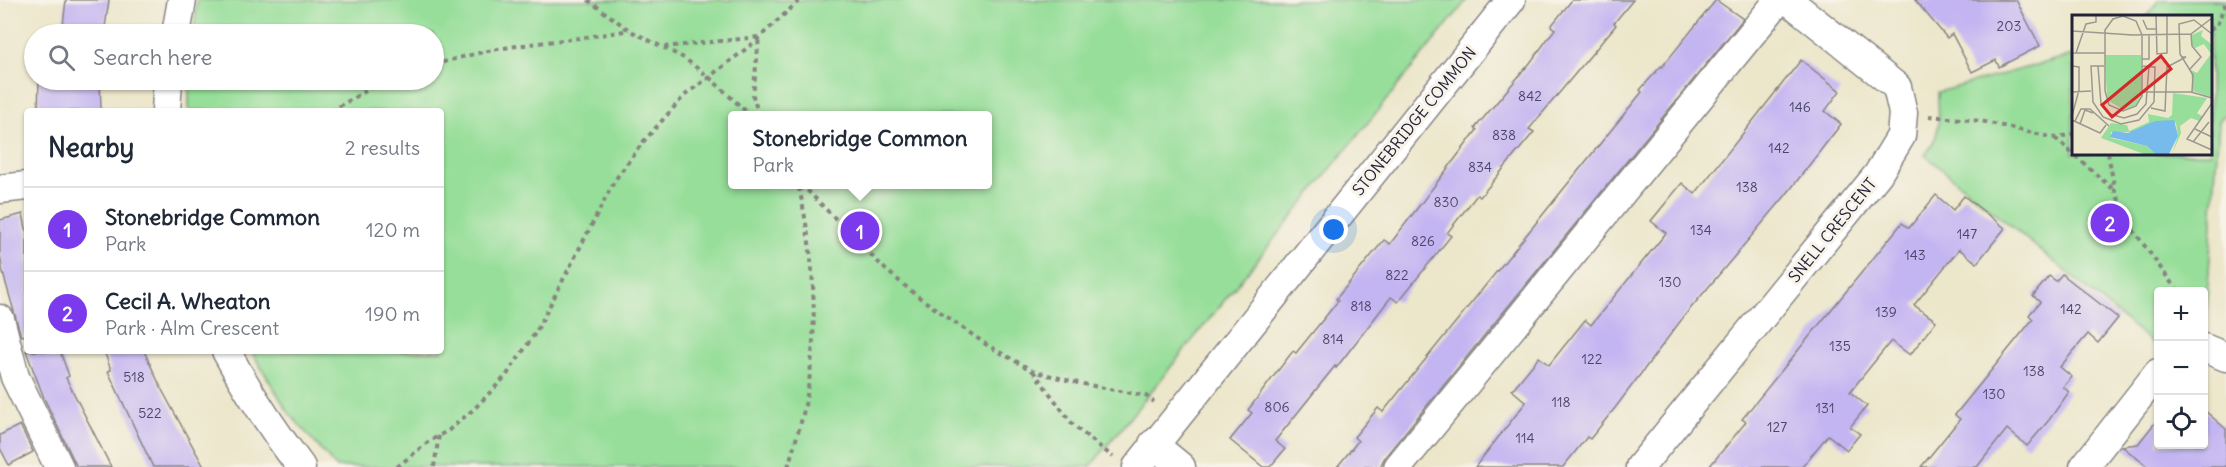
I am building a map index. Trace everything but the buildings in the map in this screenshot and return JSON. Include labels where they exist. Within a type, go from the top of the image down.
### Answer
[{"type":"street","points":[[178,24],[182,0]]},
{"type":"street","name":"STONEBRIDGE COMMON","points":[[1127,464],[1153,444],[1511,0]]},
{"type":"street","points":[[1398,467],[1779,0]]},
{"type":"street","name":"SNELL CRESCENT","points":[[1640,467],[1878,174],[1901,136],[1903,113],[1897,87],[1788,0]]},
{"type":"street","points":[[166,108],[167,90]]},
{"type":"street","points":[[0,189],[24,186]]},
{"type":"street","points":[[0,319],[15,377],[59,467]]},
{"type":"street","points":[[2208,350],[2226,357]]},
{"type":"street","points":[[228,354],[277,436],[301,467]]},
{"type":"street","points":[[2084,467],[2154,378]]},
{"type":"street","points":[[1153,444],[1180,467]]},
{"type":"path","points":[[588,0],[629,30],[684,58],[746,111]]},
{"type":"path","points":[[397,467],[404,459],[474,409],[506,376],[536,332],[615,180],[643,142],[684,96],[759,38],[800,0]]},
{"type":"path","points":[[2211,29],[2217,25],[2226,2]]},
{"type":"path","points":[[444,62],[523,45],[592,38],[629,30]]},
{"type":"path","points":[[663,48],[759,38]]},
{"type":"path","points":[[758,111],[753,96],[759,38]]},
{"type":"path","points":[[336,108],[367,90]]},
{"type":"path","points":[[1952,118],[1981,121],[2055,138],[2072,134]]},
{"type":"path","points":[[2055,138],[2072,153]]},
{"type":"path","points":[[2073,154],[2115,191]]},
{"type":"path","points":[[2108,154],[2115,191],[2132,226],[2175,287]]},
{"type":"path","points":[[788,467],[806,401],[814,306],[811,256],[800,189]]},
{"type":"path","points":[[804,189],[886,270],[916,295],[987,345],[1033,371],[1078,383],[1146,396],[1174,418]]},
{"type":"path","points":[[1033,371],[1074,426],[1127,464]]},
{"type":"path","points":[[434,467],[440,435]]},
{"type":"green space","points":[[197,0],[1467,0],[1090,467],[336,467],[289,413],[253,354],[444,354],[444,108],[189,108],[189,90],[444,90],[444,24],[195,24]]},
{"type":"green space","points":[[2159,0],[2226,0],[2226,113],[2219,121],[2208,287],[2154,287],[2154,338],[2151,342],[1925,155],[1935,140],[1937,132],[1938,92],[2072,55],[2072,154],[2211,154],[2211,15],[2147,15]]},
{"type":"place","name":"Cecil A. Wheaton","points":[[2110,223]]},
{"type":"place","name":"Stonebridge Common","points":[[860,231]]}]
